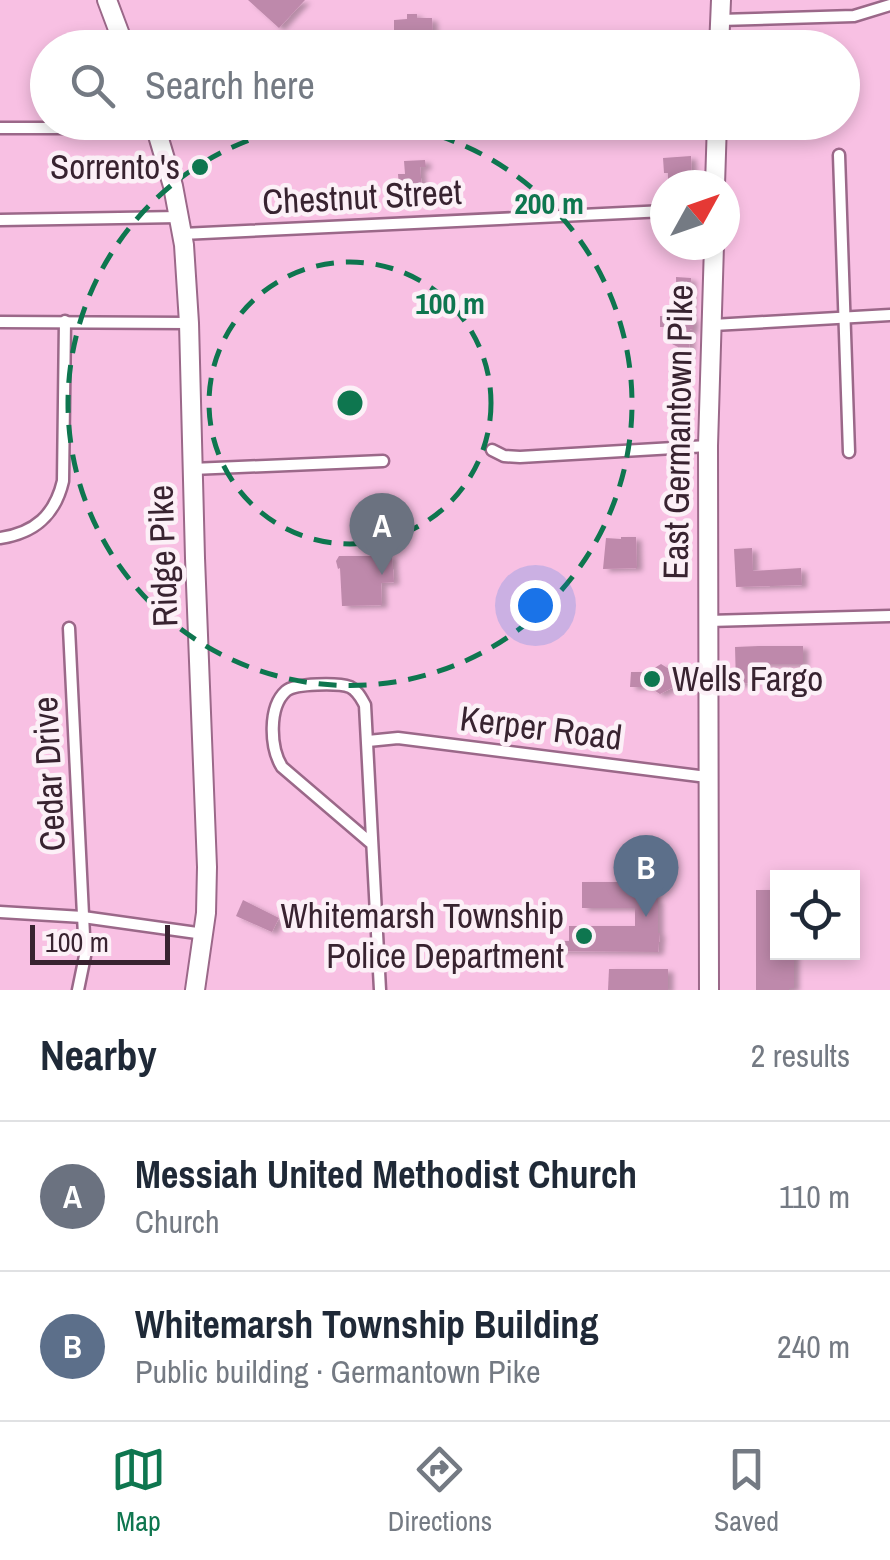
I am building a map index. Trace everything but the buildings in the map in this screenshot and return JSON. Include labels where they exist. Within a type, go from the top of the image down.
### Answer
[{"type":"main road","points":[[107,0],[118,30]]},
{"type":"main road","points":[[720,0],[720,30]]},
{"type":"main road","name":"Ridge Pike","points":[[161,140],[181,226],[189,323],[207,867],[204,934],[194,990]]},
{"type":"main road","points":[[715,170],[716,140]]},
{"type":"main road","name":"East Germantown Pike","points":[[709,990],[708,446],[714,260]]},
{"type":"street","points":[[720,20],[854,16],[890,5]]},
{"type":"street","points":[[0,128],[30,128]]},
{"type":"street","points":[[839,156],[849,452]]},
{"type":"street","name":"Chestnut Street","points":[[0,220],[181,226],[650,210]]},
{"type":"street","points":[[713,325],[890,314]]},
{"type":"street","points":[[0,538],[38,526],[59,495],[65,321]]},
{"type":"street","points":[[0,322],[189,323]]},
{"type":"street","points":[[492,450],[520,458],[708,446]]},
{"type":"street","points":[[192,470],[384,460]]},
{"type":"street","points":[[708,621],[890,616]]},
{"type":"street","name":"Cedar Drive","points":[[69,628],[84,917],[84,967],[78,990]]},
{"type":"street","points":[[372,844],[276,758],[274,708],[286,690],[294,686],[340,685],[356,692],[365,705],[380,990]]},
{"type":"street","name":"Kerper Road","points":[[368,742],[398,738],[707,776]]},
{"type":"street","points":[[0,912],[84,917],[204,934]]},
{"type":"place","name":"Sorrento's","points":[[200,167]]},
{"type":"place","name":"Messiah United Methodist Church","points":[[382,575]]},
{"type":"place","name":"Wells Fargo","points":[[652,679]]},
{"type":"place","name":"Whitemarsh Township Building","points":[[646,917]]},
{"type":"place","name":"Whitemarsh Township Police Department","points":[[584,936]]}]
